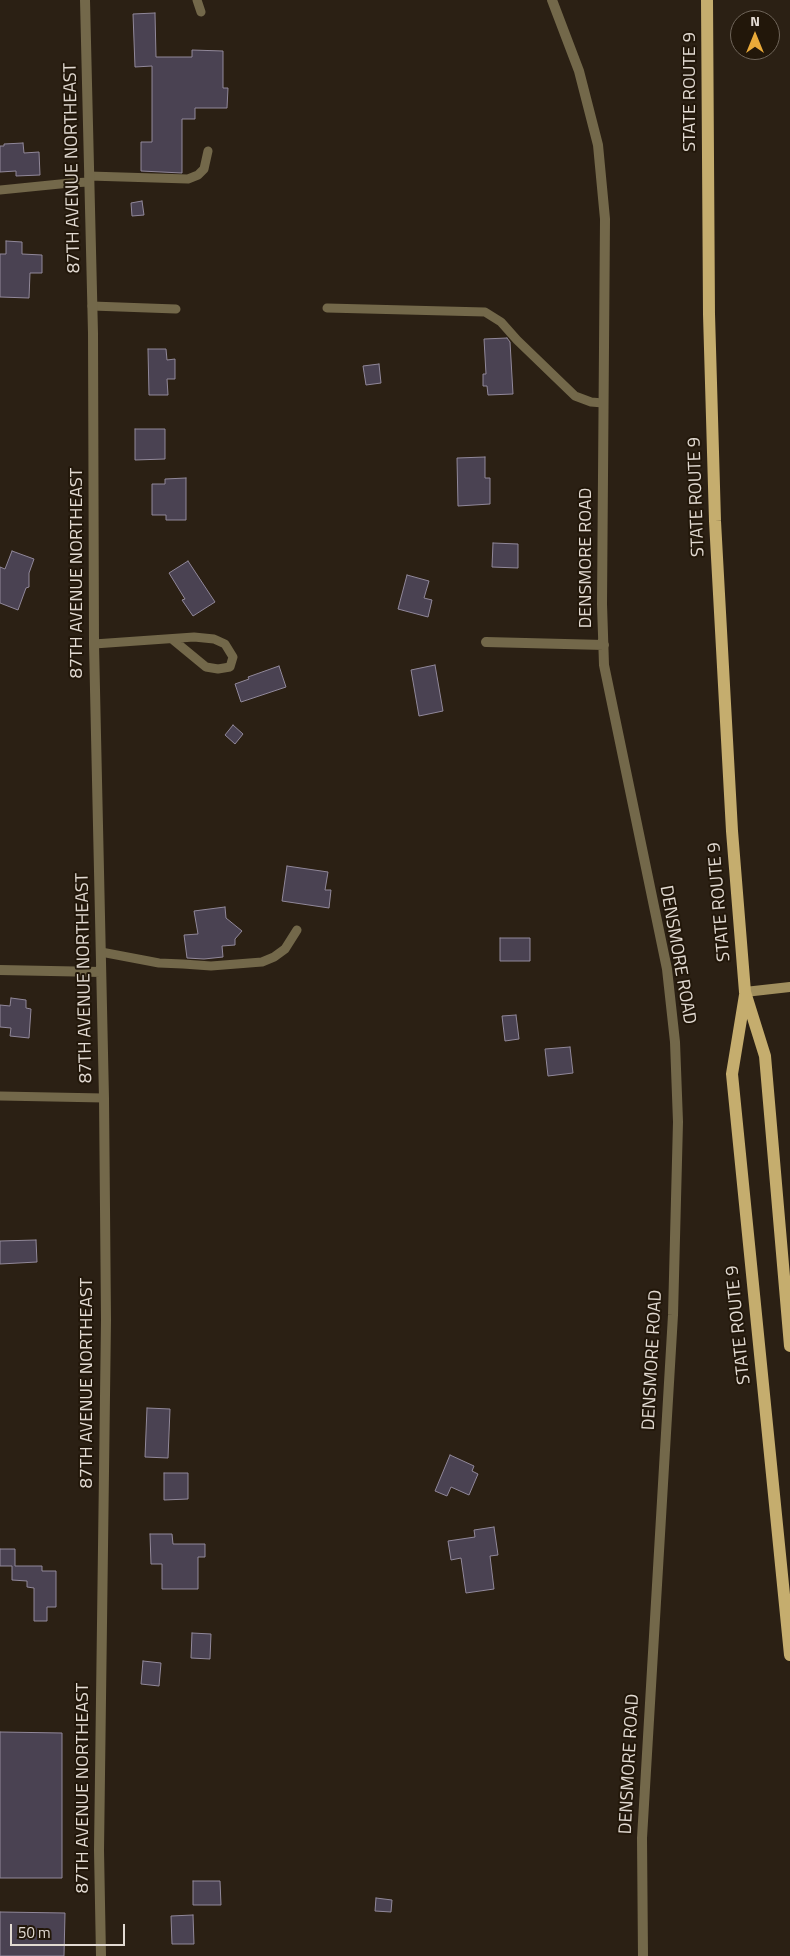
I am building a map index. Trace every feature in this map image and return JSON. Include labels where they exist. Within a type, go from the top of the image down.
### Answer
[{"type":"main road","name":"STATE ROUTE 9","points":[[707,0],[709,314],[715,522],[732,831],[745,992],[765,1056],[790,1346]]},
{"type":"main road","points":[[745,992],[790,987]]},
{"type":"main road","name":"STATE ROUTE 9","points":[[745,992],[732,1074],[790,1655]]},
{"type":"street","name":"87TH AVENUE NORTHEAST","points":[[85,0],[92,306],[94,644],[104,1098],[106,1320],[99,1850],[100,1956]]},
{"type":"street","name":"DENSMORE ROAD","points":[[552,0],[579,71],[598,146],[605,219],[602,604],[604,665],[667,969],[675,1042],[678,1113],[673,1315],[642,1838],[643,1956]]},
{"type":"street","points":[[486,642],[604,646]]},
{"type":"street","points":[[0,970],[101,972]]},
{"type":"lane","points":[[196,0],[201,12]]},
{"type":"lane","points":[[0,190],[70,183],[89,179],[188,179],[198,175],[204,169],[208,151]]},
{"type":"lane","points":[[92,306],[176,308]]},
{"type":"lane","points":[[327,308],[485,312],[501,322],[516,340],[575,396],[591,402],[603,402]]},
{"type":"lane","points":[[94,644],[194,637],[214,639],[225,644],[233,657],[230,666],[218,669],[206,667],[172,639]]},
{"type":"lane","points":[[101,952],[159,963],[211,966],[262,962],[274,957],[284,949],[297,930]]},
{"type":"lane","points":[[0,1096],[104,1098]]},
{"type":"building","points":[[155,13],[156,57],[192,57],[192,50],[223,51],[223,88],[228,88],[227,108],[195,108],[195,119],[182,119],[182,173],[141,171],[141,142],[152,142],[152,66],[135,67],[133,14]]},
{"type":"building","points":[[23,143],[24,153],[39,152],[40,175],[16,176],[16,171],[0,172],[0,146]]},
{"type":"building","points":[[142,201],[144,215],[132,216],[131,203]]},
{"type":"building","points":[[6,241],[22,242],[22,254],[42,255],[42,273],[30,273],[29,298],[0,297],[0,254],[6,254]]},
{"type":"building","points":[[507,338],[510,342],[513,394],[488,395],[487,386],[483,386],[483,374],[486,374],[484,339]]},
{"type":"building","points":[[148,349],[166,349],[167,360],[175,359],[175,379],[167,379],[168,395],[149,395]]},
{"type":"building","points":[[379,364],[381,383],[366,385],[363,366]]},
{"type":"building","points":[[135,429],[165,429],[165,459],[135,460]]},
{"type":"building","points":[[485,457],[485,478],[490,478],[490,504],[458,506],[457,458]]},
{"type":"building","points":[[186,478],[186,520],[166,520],[166,515],[152,515],[152,484],[165,484],[165,479]]},
{"type":"building","points":[[493,543],[518,544],[518,568],[492,567]]},
{"type":"building","points":[[12,551],[34,559],[29,573],[29,587],[26,588],[18,610],[0,603],[0,567],[5,569]]},
{"type":"building","points":[[188,561],[215,602],[193,616],[182,600],[185,599],[169,573]]},
{"type":"building","points":[[407,575],[429,581],[424,598],[432,600],[428,617],[398,609]]},
{"type":"building","points":[[435,665],[443,711],[419,716],[411,670]]},
{"type":"building","points":[[279,666],[286,687],[241,702],[235,684],[249,679],[248,677]]},
{"type":"building","points":[[233,725],[243,734],[235,744],[225,735]]},
{"type":"building","points":[[287,866],[328,872],[325,890],[331,890],[329,908],[282,901]]},
{"type":"building","points":[[225,907],[226,918],[242,931],[235,939],[235,945],[222,946],[223,957],[187,958],[184,935],[198,934],[194,911]]},
{"type":"building","points":[[500,938],[530,938],[530,961],[500,961]]},
{"type":"building","points":[[11,998],[26,1000],[26,1008],[31,1009],[29,1038],[10,1036],[11,1028],[0,1027],[0,1005],[10,1006]]},
{"type":"building","points":[[516,1015],[519,1039],[505,1041],[502,1016]]},
{"type":"building","points":[[570,1047],[573,1073],[548,1076],[545,1049]]},
{"type":"building","points":[[36,1240],[37,1262],[0,1264],[0,1241]]},
{"type":"building","points":[[147,1408],[170,1409],[168,1458],[145,1457]]},
{"type":"building","points":[[450,1455],[474,1466],[472,1471],[478,1474],[469,1495],[451,1487],[447,1496],[435,1491]]},
{"type":"building","points":[[164,1473],[188,1473],[188,1499],[164,1500]]},
{"type":"building","points":[[494,1527],[498,1555],[490,1556],[494,1589],[466,1593],[461,1558],[451,1560],[448,1541],[475,1537],[474,1530]]},
{"type":"building","points":[[150,1534],[172,1534],[173,1544],[205,1544],[205,1557],[198,1557],[198,1589],[162,1589],[162,1564],[151,1564]]},
{"type":"building","points":[[0,1549],[15,1549],[15,1566],[42,1566],[42,1571],[56,1571],[56,1607],[47,1607],[47,1621],[34,1621],[34,1588],[27,1587],[27,1581],[12,1580],[12,1566],[0,1566]]},
{"type":"building","points":[[192,1633],[211,1634],[210,1659],[191,1658]]},
{"type":"building","points":[[143,1661],[161,1663],[159,1686],[141,1684]]},
{"type":"building","points":[[0,1732],[62,1733],[62,1878],[0,1878]]},
{"type":"building","points":[[193,1881],[220,1881],[221,1905],[193,1905]]},
{"type":"building","points":[[376,1898],[392,1900],[391,1912],[375,1911]]},
{"type":"building","points":[[0,1912],[65,1913],[64,1956],[0,1956]]},
{"type":"building","points":[[193,1915],[194,1944],[172,1944],[171,1916]]}]
